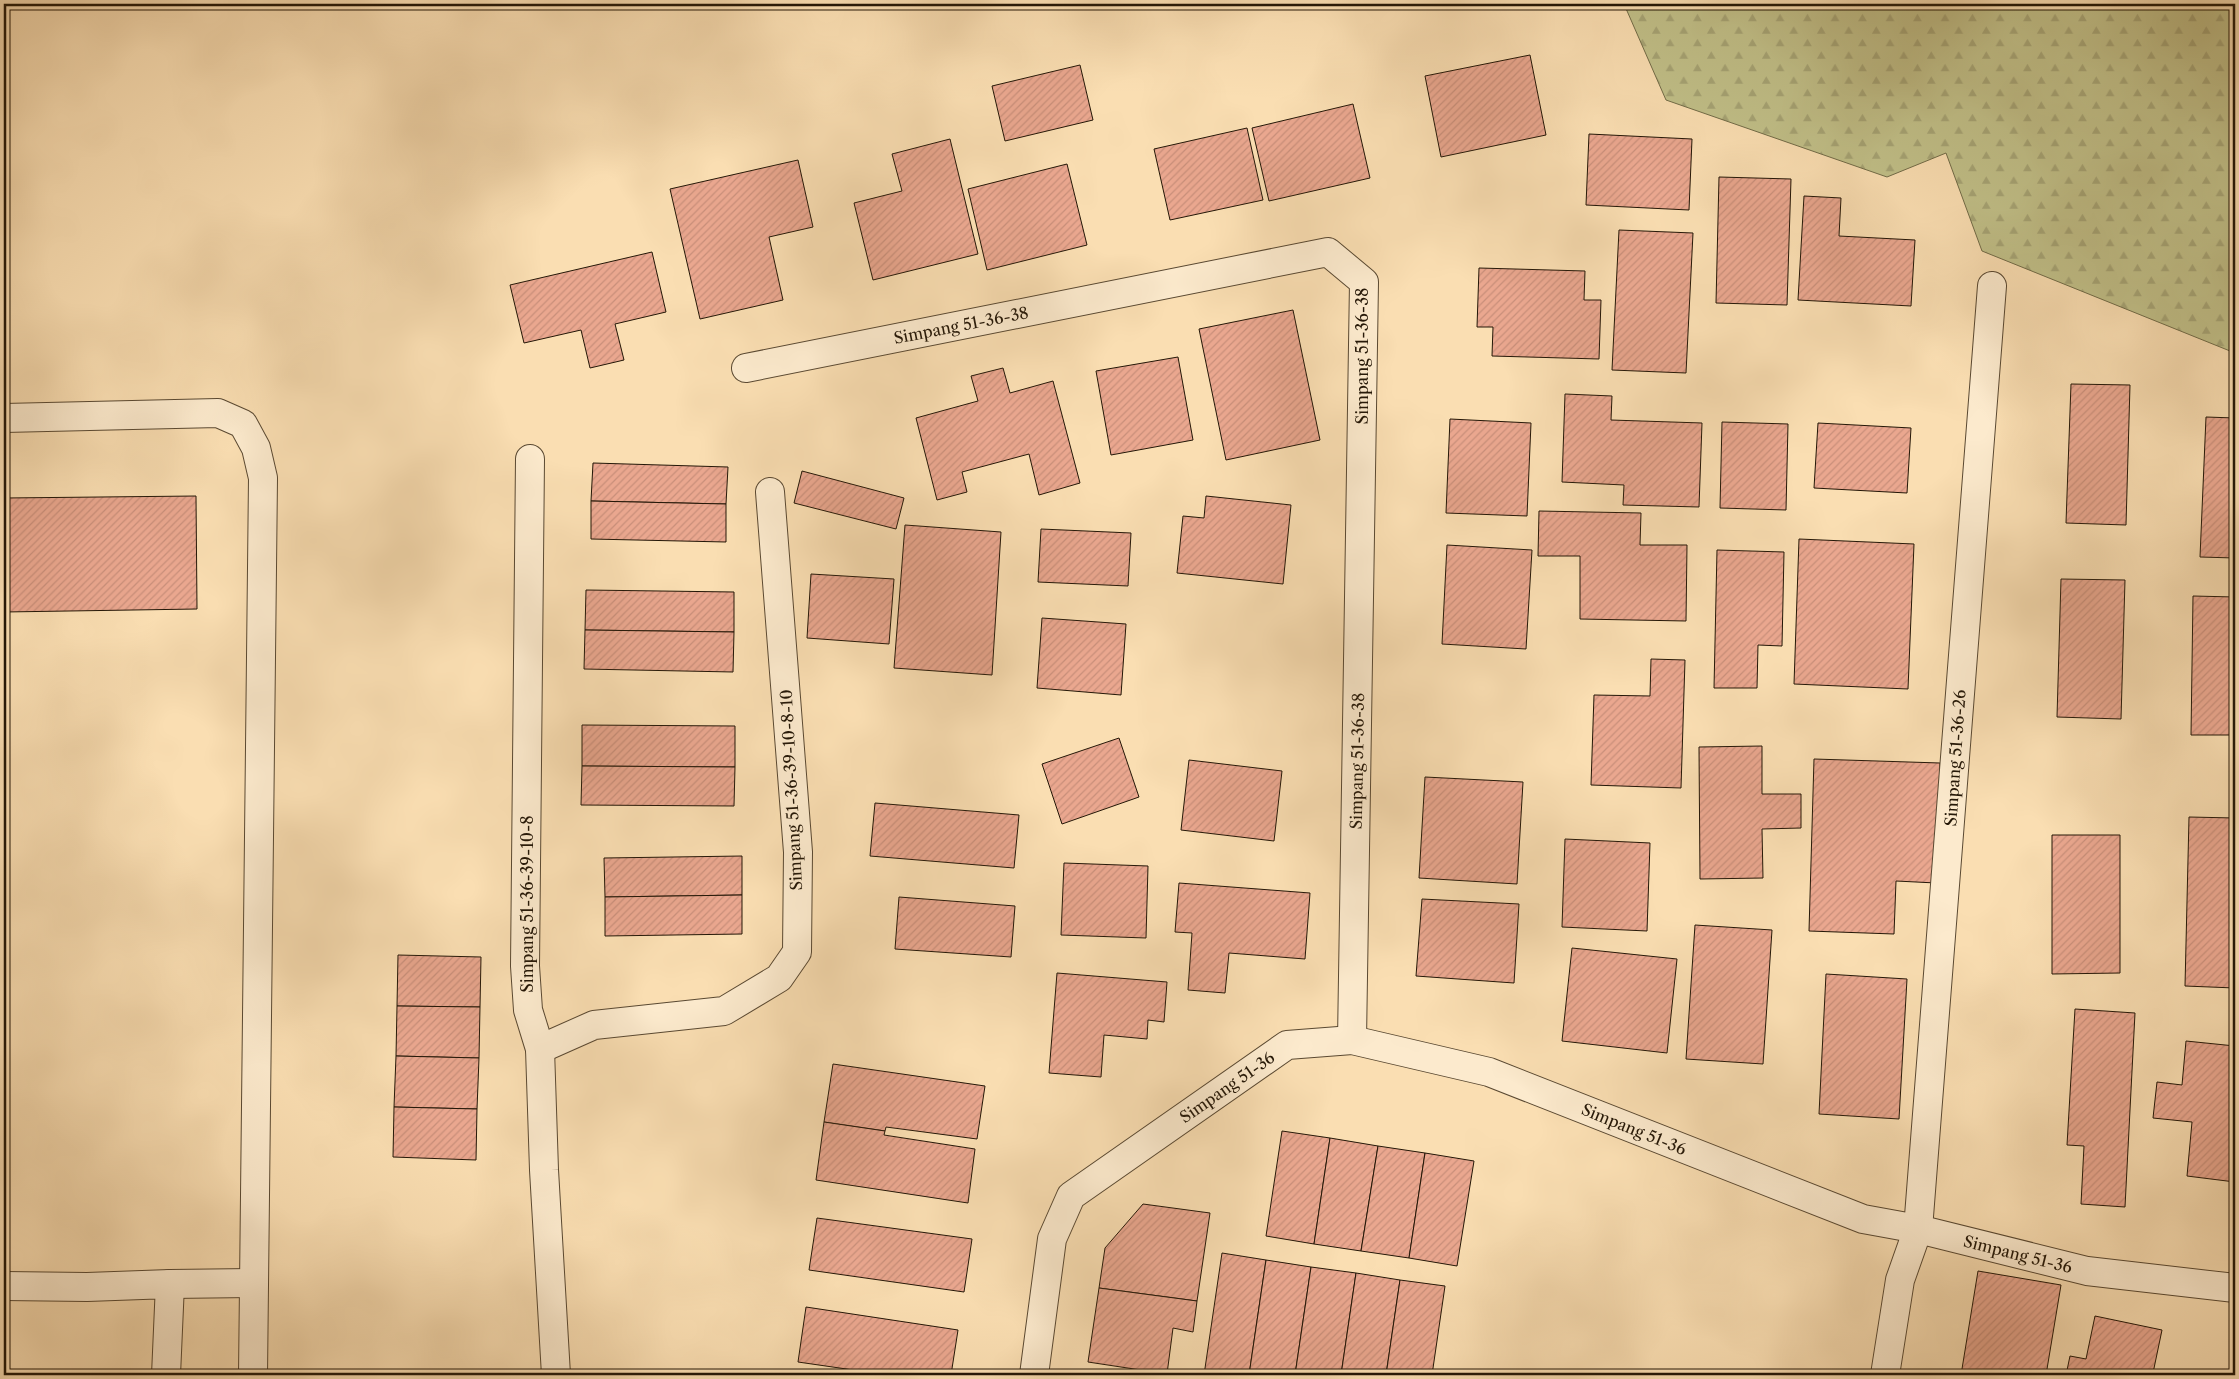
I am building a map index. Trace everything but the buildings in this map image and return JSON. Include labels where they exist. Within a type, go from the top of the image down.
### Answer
[{"type":"street","name":"Simpang 51-36-38","points":[[746,368],[1328,252],[1364,282],[1352,1040]]},
{"type":"street","name":"Simpang 51-36-26","points":[[1885,1375],[1900,1280],[1918,1229],[1992,286]]},
{"type":"street","points":[[4,418],[218,413],[243,424],[256,448],[263,478],[252,1283],[253,1375]]},
{"type":"street","name":"Simpang 51-36-39-10-8","points":[[530,460],[525,966],[528,1010],[540,1049],[544,1170],[556,1375]]},
{"type":"street","name":"Simpang 51-36-39-10-8-10","points":[[540,1049],[594,1025],[724,1010],[779,978],[797,952],[798,852],[770,492]]},
{"type":"street","name":"Simpang 51-36","points":[[1034,1375],[1052,1238],[1071,1196],[1287,1045],[1352,1040],[1490,1072],[1863,1219],[1918,1229],[2087,1271],[2235,1288]]},
{"type":"street","points":[[4,1286],[87,1287],[252,1283]]},
{"type":"street","points":[[166,1375],[170,1284]]},
{"type":"green space","points":[[1624,4],[2235,4],[2235,353],[1982,251],[1946,153],[1887,177],[1666,100]]}]
